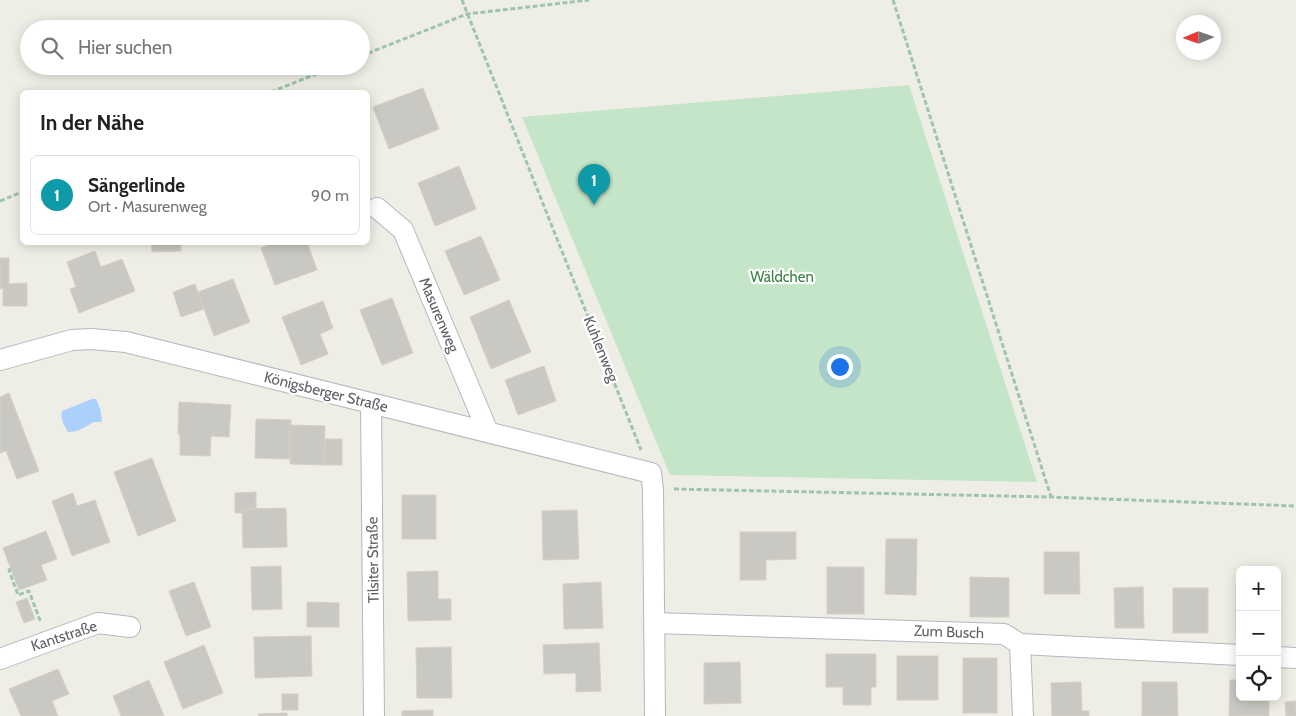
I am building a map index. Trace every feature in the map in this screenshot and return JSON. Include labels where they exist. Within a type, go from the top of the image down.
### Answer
[{"type":"street","name":"Masurenweg","points":[[377,208],[403,230],[488,432]]},
{"type":"street","name":"Königsberger Straße","points":[[0,360],[72,340],[91,339],[126,342],[488,432],[652,481]]},
{"type":"street","name":"Tilsiter Straße","points":[[371,404],[374,716]]},
{"type":"street","points":[[652,481],[656,716]]},
{"type":"street","name":"Kantstraße","points":[[0,659],[98,623],[130,627]]},
{"type":"street","name":"Zum Busch","points":[[655,623],[1004,634],[1020,644],[1236,655]]},
{"type":"street","points":[[1020,644],[1023,716]]},
{"type":"street","points":[[1281,657],[1296,658]]},
{"type":"path","name":"Kuhlenweg","points":[[462,0],[652,481]]},
{"type":"path","points":[[370,52],[467,14],[589,0]]},
{"type":"path","points":[[893,0],[1051,497]]},
{"type":"path","points":[[276,90],[314,75]]},
{"type":"path","points":[[0,201],[20,193]]},
{"type":"path","points":[[652,481],[1296,506]]},
{"type":"path","points":[[11,569],[9,570],[18,595],[28,591],[48,641]]},
{"type":"green space","name":"Wäldchen","points":[[909,85],[1037,482],[670,475],[522,117]]},
{"type":"water","points":[[96,399],[98,404],[101,412],[101,422],[93,422],[78,430],[68,432],[62,419],[62,411]]},
{"type":"building","points":[[423,88],[439,129],[389,149],[373,107]]},
{"type":"building","points":[[459,166],[476,209],[435,226],[418,183]]},
{"type":"building","points":[[481,236],[500,280],[464,295],[445,251]]},
{"type":"building","points":[[151,245],[181,245],[181,251],[152,252]]},
{"type":"building","points":[[269,245],[308,245],[317,270],[275,285],[261,248]]},
{"type":"building","points":[[95,251],[101,267],[122,259],[135,291],[79,313],[70,289],[76,287],[67,262]]},
{"type":"building","points":[[0,258],[9,258],[9,284],[27,283],[27,306],[3,306],[3,288],[0,289]]},
{"type":"building","points":[[233,279],[250,322],[214,336],[198,292]]},
{"type":"building","points":[[195,284],[204,309],[181,317],[173,292]]},
{"type":"building","points":[[392,298],[413,353],[382,365],[360,310]]},
{"type":"building","points":[[509,300],[531,352],[491,369],[470,317]]},
{"type":"building","points":[[323,301],[333,328],[320,334],[328,354],[301,365],[282,317]]},
{"type":"building","points":[[544,366],[556,401],[518,415],[505,380]]},
{"type":"building","points":[[9,393],[39,471],[17,479],[6,451],[0,453],[0,397]]},
{"type":"building","points":[[179,402],[231,405],[229,437],[211,436],[210,456],[180,455],[180,435],[178,434]]},
{"type":"building","points":[[256,419],[291,420],[290,459],[255,458]]},
{"type":"building","points":[[290,425],[325,426],[324,465],[290,464]]},
{"type":"building","points":[[325,439],[342,439],[342,465],[324,465]]},
{"type":"building","points":[[152,458],[176,521],[138,536],[114,472]]},
{"type":"building","points":[[256,492],[256,509],[242,509],[242,513],[235,513],[235,493]]},
{"type":"building","points":[[73,493],[77,506],[95,500],[110,542],[72,556],[52,501]]},
{"type":"building","points":[[402,495],[436,495],[436,539],[402,539]]},
{"type":"building","points":[[286,508],[287,547],[243,548],[242,509]]},
{"type":"building","points":[[577,510],[579,559],[543,560],[542,511]]},
{"type":"building","points":[[46,531],[57,559],[41,565],[47,580],[19,590],[3,548]]},
{"type":"building","points":[[740,532],[796,532],[796,559],[766,560],[766,580],[740,580]]},
{"type":"building","points":[[886,539],[917,539],[916,595],[885,594]]},
{"type":"building","points":[[1044,552],[1079,552],[1080,594],[1044,594]]},
{"type":"building","points":[[281,566],[282,609],[252,610],[251,567]]},
{"type":"building","points":[[827,567],[864,567],[864,614],[827,614]]},
{"type":"building","points":[[438,571],[438,599],[451,599],[451,620],[408,621],[407,572]]},
{"type":"building","points":[[970,577],[1009,578],[1009,617],[970,617]]},
{"type":"building","points":[[194,582],[211,627],[186,636],[169,591]]},
{"type":"building","points":[[601,582],[603,628],[564,629],[563,584]]},
{"type":"building","points":[[1143,587],[1144,628],[1115,628],[1114,588]]},
{"type":"building","points":[[1173,588],[1208,588],[1208,633],[1173,633]]},
{"type":"building","points":[[27,598],[35,619],[24,623],[16,602]]},
{"type":"building","points":[[307,602],[339,603],[339,627],[307,627]]},
{"type":"building","points":[[311,636],[312,676],[255,678],[254,637]]},
{"type":"building","points":[[599,643],[601,691],[576,692],[576,673],[544,674],[543,645]]},
{"type":"building","points":[[204,645],[223,693],[183,709],[164,662]]},
{"type":"building","points":[[451,647],[452,698],[417,698],[416,648]]},
{"type":"building","points":[[826,654],[876,654],[876,687],[871,687],[871,705],[843,705],[843,687],[826,687]]},
{"type":"building","points":[[897,656],[938,656],[938,700],[897,700]]},
{"type":"building","points":[[963,658],[997,658],[997,713],[963,713]]},
{"type":"building","points":[[740,662],[741,703],[704,704],[704,663]]},
{"type":"building","points":[[58,669],[69,694],[52,701],[58,716],[21,716],[9,689]]},
{"type":"building","points":[[149,680],[164,716],[121,716],[113,696]]},
{"type":"building","points":[[1230,680],[1236,680],[1236,701],[1269,701],[1269,716],[1229,716]]},
{"type":"building","points":[[1081,682],[1082,711],[1089,711],[1089,716],[1052,716],[1051,683]]},
{"type":"building","points":[[1142,682],[1177,682],[1178,716],[1142,716]]},
{"type":"building","points":[[282,694],[298,694],[298,710],[282,710]]},
{"type":"building","points":[[1296,701],[1296,716],[1286,716],[1285,702]]},
{"type":"building","points":[[433,710],[433,716],[402,716],[402,711]]},
{"type":"building","points":[[287,713],[287,716],[259,716],[258,714]]},
{"type":"place","name":"Sängerlinde","points":[[594,205]]}]
